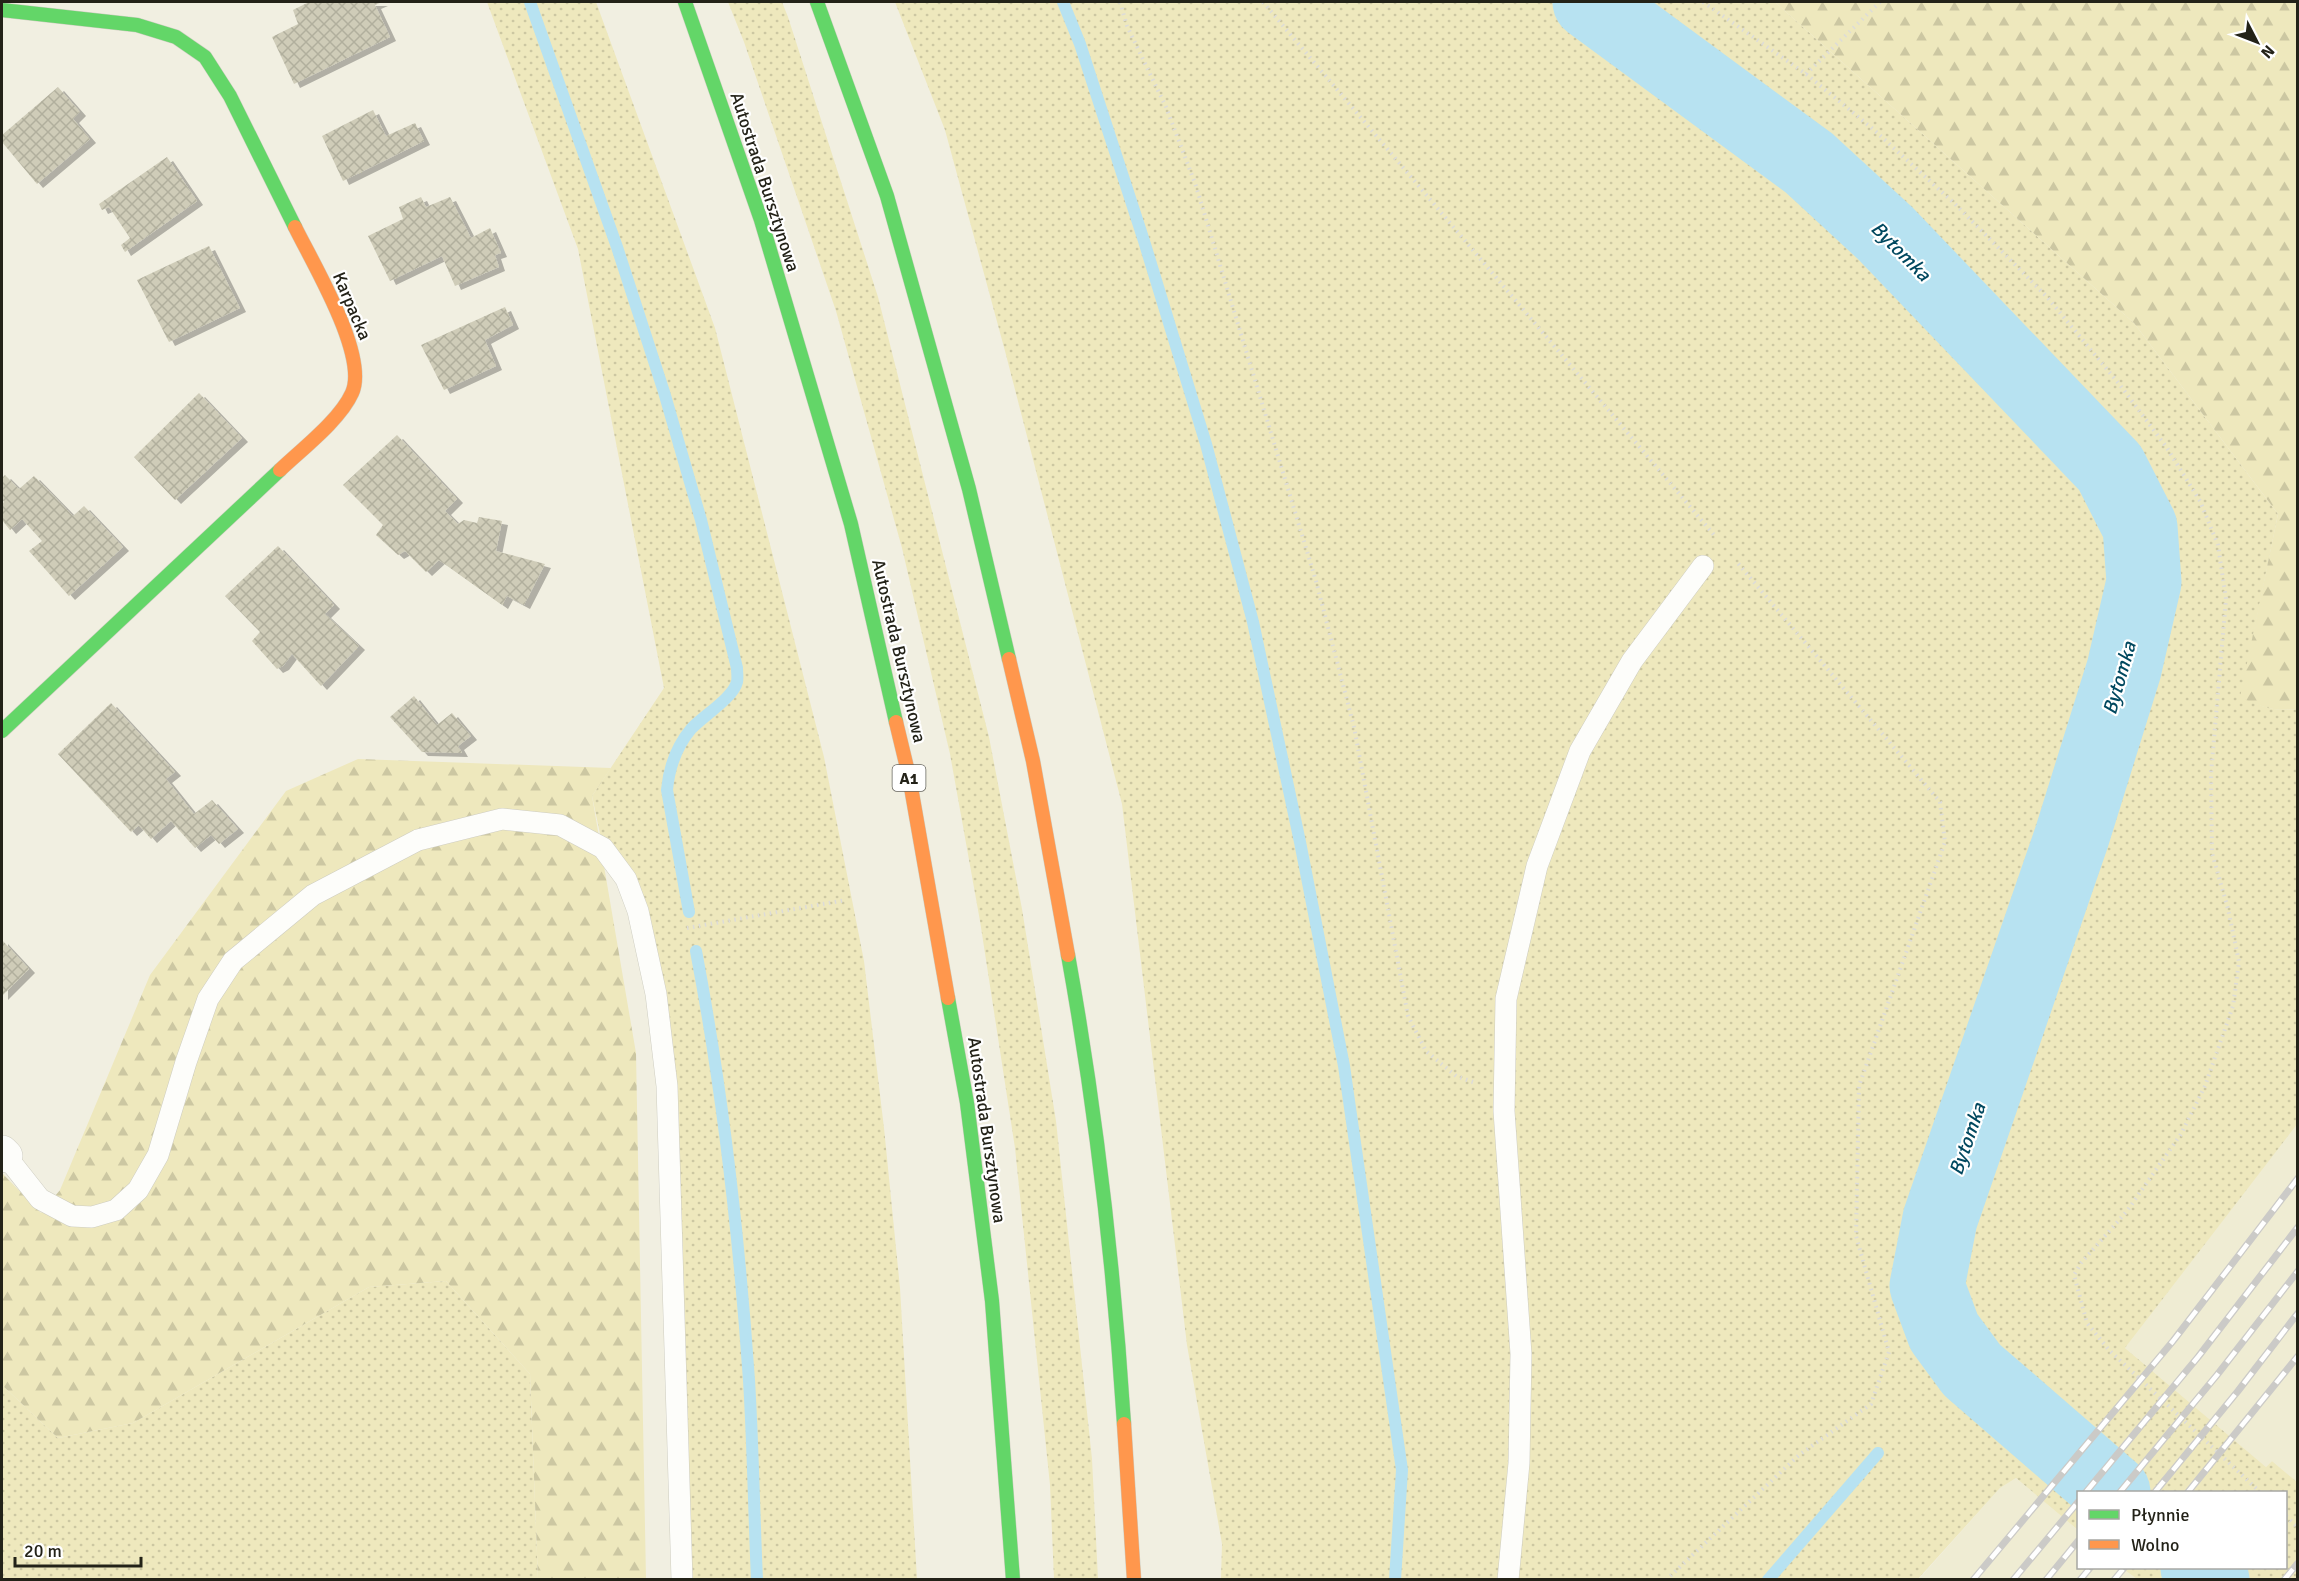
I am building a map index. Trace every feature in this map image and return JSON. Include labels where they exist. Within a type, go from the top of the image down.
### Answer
[{"type":"main road","name":"Autostrada Bursztynowa","points":[[685,2],[761,220],[852,524],[909,776],[967,1103],[992,1301],[1013,1580]]},
{"type":"main road","points":[[817,2],[887,196],[969,489],[1033,761],[1085,1049],[1117,1315],[1134,1580]]},
{"type":"main road","name":"Karpacka","points":[[2,10],[137,24],[176,37],[205,57],[230,96],[268,170],[345,329],[357,366],[353,392],[332,421],[2,731]]},
{"type":"lane","points":[[1508,1580],[1519,1463],[1521,1354],[1504,1111],[1506,999],[1536,866],[1580,751],[1632,661],[1703,566]]},
{"type":"lane","points":[[4,1154],[40,1199],[72,1216],[92,1217],[116,1210],[138,1190],[158,1155],[207,999],[233,961],[313,895],[418,840],[502,819],[560,825],[603,848],[626,879],[638,911],[656,994],[667,1086],[682,1580]]},
{"type":"path","points":[[1120,2],[1127,26],[1166,107],[1196,186],[1316,580],[1354,727],[1408,1016],[1426,1051],[1456,1076],[1505,1092]]},
{"type":"path","points":[[1263,2],[1717,538]]},
{"type":"path","points":[[1703,2],[1806,74],[1873,129],[1947,197],[2047,297],[2120,385],[2167,448],[2200,501],[2218,545],[2226,599],[2211,774],[2212,853],[2228,909],[2239,962],[2233,1006],[2205,1086],[2181,1134],[2127,1211],[2081,1263],[2074,1275],[2087,1323],[2109,1350],[2259,1491]]},
{"type":"path","points":[[1806,74],[1880,2]]},
{"type":"path","points":[[1666,1580],[1798,1455],[1871,1404],[1889,1352],[1856,1236],[1859,1086],[1946,842],[1940,802],[1732,556]]},
{"type":"path","points":[[687,928],[846,900]]},
{"type":"path","points":[[2287,1517],[2298,1528]]},
{"type":"shaded area","points":[[2297,1123],[2297,1482],[2272,1461],[2266,1467],[2125,1348]]},
{"type":"shaded area","points":[[2016,1478],[2077,1529],[2077,1569],[2123,1569],[2137,1579],[1918,1580],[2000,1488]]},
{"type":"green space","points":[[487,2],[596,2],[715,328],[824,757],[864,961],[900,1288],[917,1579],[682,1579],[667,1086],[638,911],[603,848],[592,796],[664,688],[578,249]]},
{"type":"green space","points":[[728,2],[782,2],[788,17],[878,297],[989,737],[1022,909],[1056,1121],[1092,1459],[1098,1579],[1054,1579],[1050,1485],[1015,1148],[980,921],[950,754],[902,548],[836,311],[744,42]]},
{"type":"green space","points":[[895,2],[1775,2],[2134,323],[2278,514],[2241,696],[2268,708],[2297,709],[2298,1123],[2125,1348],[2266,1467],[2272,1461],[2297,1482],[2297,1579],[2137,1579],[2123,1569],[2287,1569],[2287,1491],[2077,1491],[2077,1529],[2016,1478],[2000,1488],[1918,1579],[1221,1579],[1222,1544],[1187,1345],[1122,804],[1005,351],[945,130]]},
{"type":"green space","points":[[1775,2],[2297,2],[2297,709],[2268,708],[2240,697],[2278,514],[2134,323]]},
{"type":"green space","points":[[358,759],[611,768],[592,796],[636,1053],[646,1579],[538,1579],[530,1374],[446,1281],[369,1287],[133,1423],[58,1438],[2,1385],[2,1173],[41,1213],[60,1190],[150,975],[286,791]]},
{"type":"green space","points":[[446,1281],[530,1374],[538,1579],[2,1579],[2,1385],[58,1438],[133,1423],[369,1287]]},
{"type":"building","points":[[309,2],[382,2],[375,5],[390,37],[294,84],[272,37],[298,24],[293,10]]},
{"type":"building","points":[[58,87],[80,112],[73,119],[90,139],[37,184],[2,142],[2,135]]},
{"type":"building","points":[[373,110],[386,136],[415,123],[424,141],[343,181],[322,136]]},
{"type":"building","points":[[167,157],[197,201],[125,252],[121,245],[130,238],[109,207],[102,210],[99,204]]},
{"type":"building","points":[[421,197],[426,207],[450,197],[471,238],[490,228],[501,253],[495,255],[499,267],[455,286],[442,256],[390,281],[368,236],[403,219],[399,207]]},
{"type":"building","points":[[209,246],[240,308],[169,342],[137,280]]},
{"type":"building","points":[[505,307],[513,325],[485,340],[496,366],[444,390],[421,345]]},
{"type":"building","points":[[199,393],[242,438],[175,500],[134,457]]},
{"type":"building","points":[[397,435],[457,499],[445,511],[458,524],[464,520],[477,523],[479,517],[502,521],[496,551],[545,564],[524,605],[507,596],[502,605],[439,560],[426,572],[405,551],[398,555],[376,535],[383,525],[343,485]]},
{"type":"building","points":[[5,475],[19,489],[34,476],[73,516],[84,506],[123,547],[69,596],[29,551],[42,541],[22,519],[10,530],[2,520],[4,502],[2,478]]},
{"type":"building","points":[[278,546],[334,605],[325,614],[359,646],[321,686],[292,654],[283,666],[277,669],[252,641],[260,632],[225,596]]},
{"type":"building","points":[[414,696],[437,725],[452,713],[471,736],[458,746],[462,753],[422,752],[390,717]]},
{"type":"building","points":[[111,703],[175,772],[166,779],[194,814],[212,800],[238,829],[219,844],[211,835],[195,848],[171,821],[151,839],[139,825],[131,832],[58,754]]},
{"type":"building","points":[[2,940],[29,969],[2,996]]},
{"type":"waterway","points":[[530,2],[617,247],[664,392],[701,520],[737,668],[734,688],[691,729],[677,750],[669,774],[667,790],[689,912]]},
{"type":"waterway","points":[[1063,2],[1080,44],[1144,241],[1206,444],[1253,622],[1300,842],[1344,1066],[1402,1470],[1395,1580]]},
{"type":"waterway","name":"Bytomka","points":[[1590,2],[1809,163],[1885,233],[2110,468],[2140,527],[2144,582],[2124,669],[2072,836],[1940,1219],[1927,1286],[1944,1332],[1972,1370],[2112,1491]]},
{"type":"waterway","points":[[696,951],[722,1111],[740,1272],[750,1405],[757,1580]]},
{"type":"waterway","points":[[1768,1580],[1878,1453]]},
{"type":"waterway","name":"Bytomka","points":[[2199,1569],[2212,1580]]},
{"type":"railway","points":[[1973,1580],[2173,1341],[2298,1178]]},
{"type":"railway","points":[[2087,1491],[2198,1357],[2298,1227]]},
{"type":"railway","points":[[2121,1491],[2217,1375],[2298,1271]]},
{"type":"railway","points":[[2156,1491],[2298,1313]]},
{"type":"railway","points":[[2189,1491],[2298,1356]]},
{"type":"railway","points":[[2013,1580],[2077,1503]]},
{"type":"railway","points":[[2046,1580],[2077,1542]]},
{"type":"railway","points":[[2284,1580],[2298,1563]]},
{"type":"railway","points":[[2080,1580],[2089,1569]]},
{"type":"railway","points":[[2114,1580],[2123,1569]]},
{"type":"traffic: fast","points":[[685,2],[761,220],[851,524],[896,722]]},
{"type":"traffic: fast","points":[[817,2],[887,196],[969,489],[1009,659]]},
{"type":"traffic: fast","points":[[2,10],[137,25],[176,37],[205,57],[230,96],[295,227]]},
{"type":"traffic: fast","points":[[2,731],[280,470]]},
{"type":"traffic: fast","points":[[1068,955],[1103,1189],[1124,1424]]},
{"type":"traffic: fast","points":[[948,998],[967,1103],[992,1301],[1013,1580]]},
{"type":"traffic: slow","points":[[280,470],[320,434],[339,413],[352,393],[355,377],[353,356],[346,333],[325,285],[295,227]]},
{"type":"traffic: slow","points":[[1009,659],[1033,761],[1068,955]]},
{"type":"traffic: slow","points":[[896,722],[909,776],[948,998]]},
{"type":"traffic: slow","points":[[1124,1424],[1134,1580]]}]
